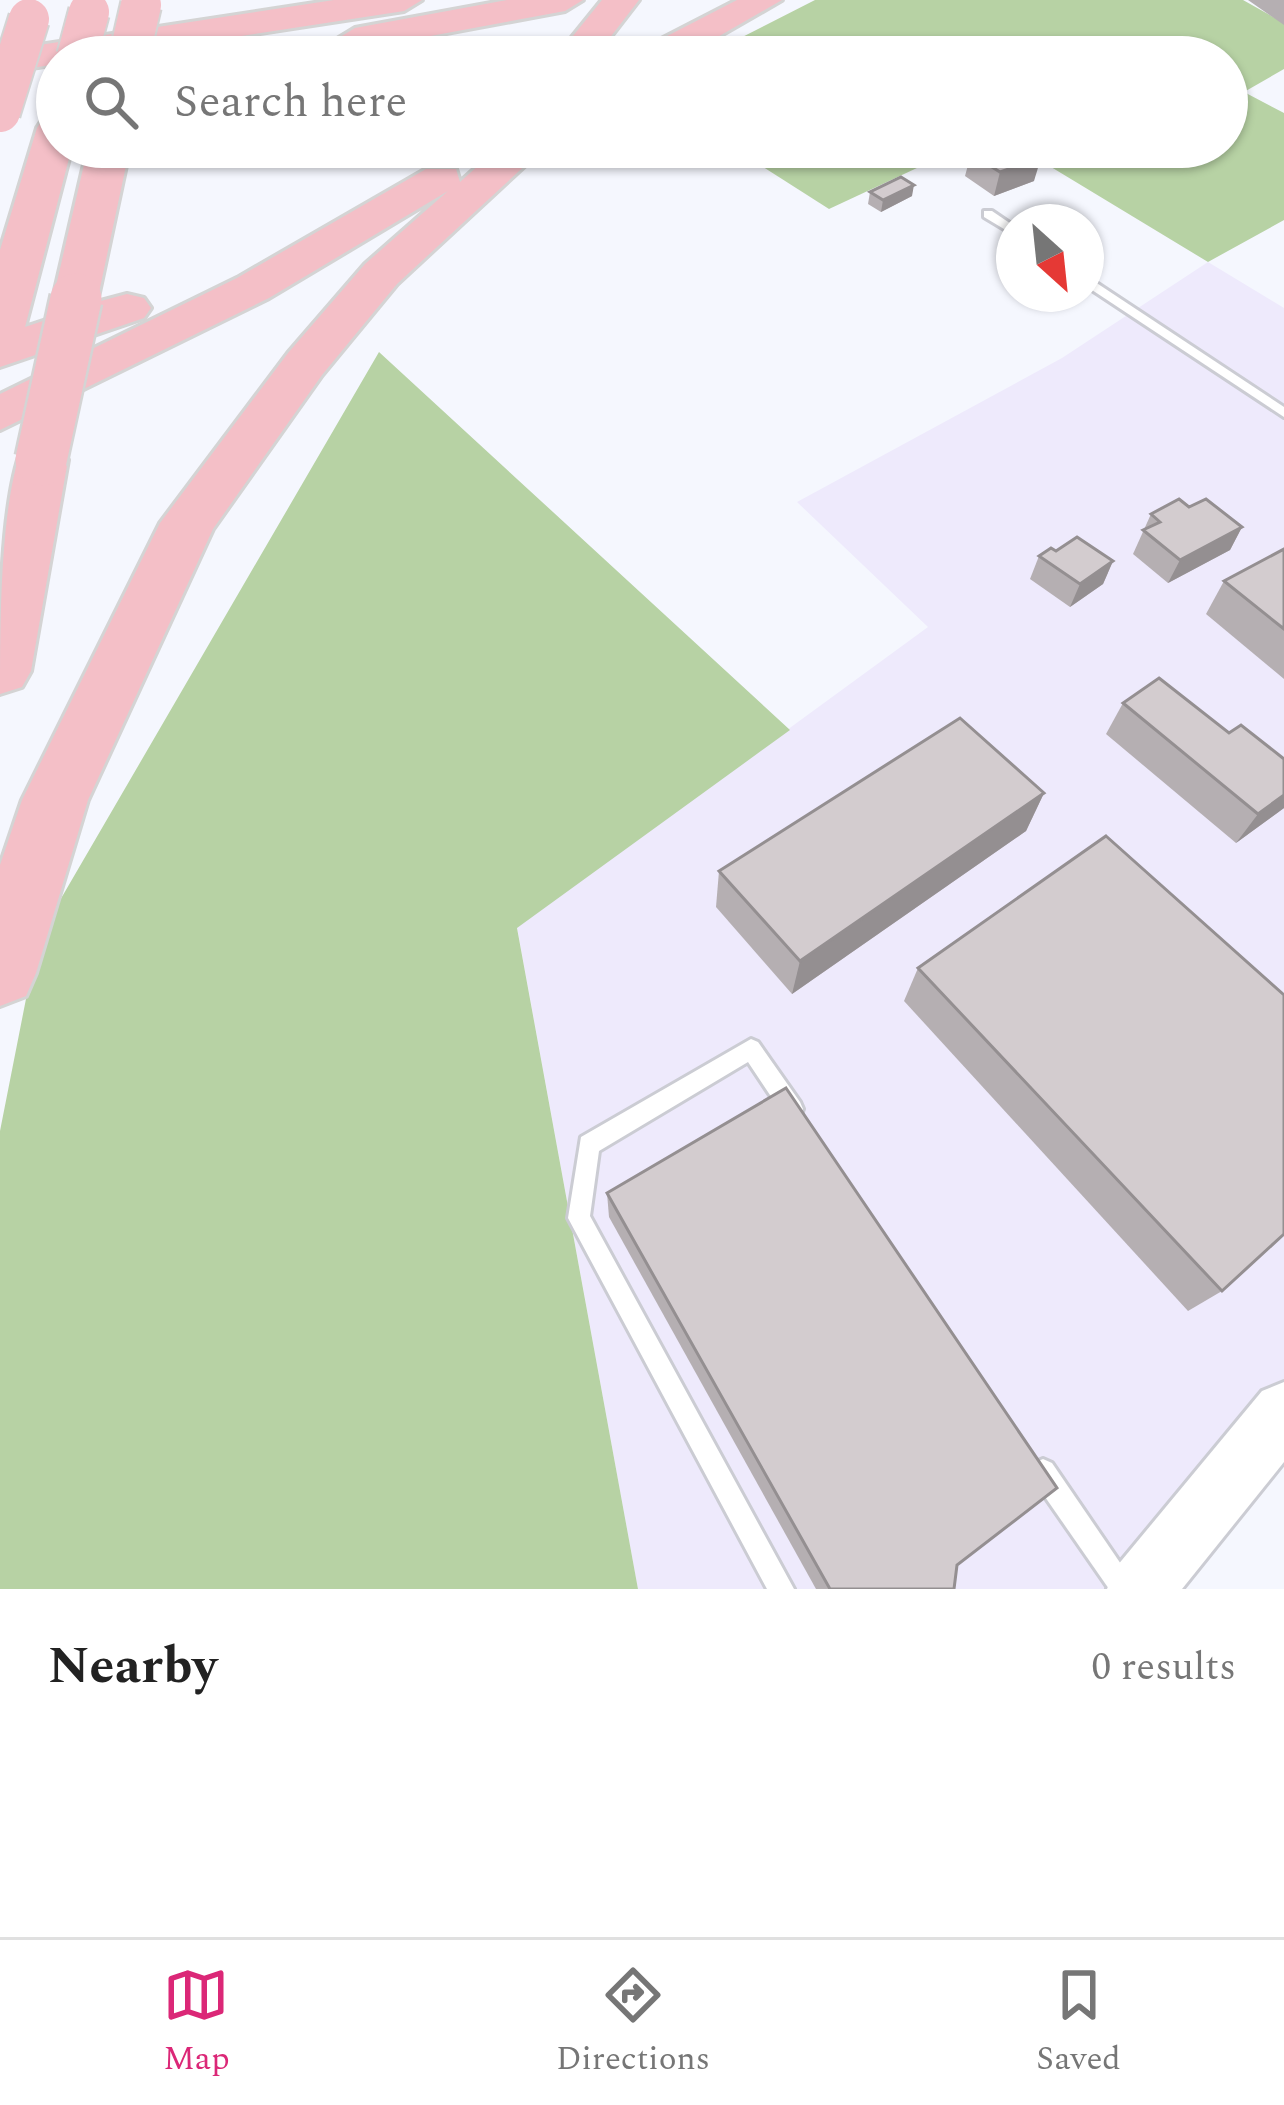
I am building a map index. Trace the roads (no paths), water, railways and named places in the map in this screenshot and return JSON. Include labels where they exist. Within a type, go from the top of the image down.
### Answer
[{"type":"highway","points":[[184,36],[351,0]]},
{"type":"highway","points":[[187,36],[404,0]]},
{"type":"highway","points":[[363,36],[566,0],[564,36]]},
{"type":"highway","points":[[573,36],[621,0]]},
{"type":"highway","points":[[695,36],[764,0]]},
{"type":"highway","points":[[134,36],[142,3]]},
{"type":"highway","points":[[83,36],[91,6]]},
{"type":"highway","points":[[0,112],[32,10]]},
{"type":"highway","points":[[0,62],[36,57]]},
{"type":"highway","points":[[0,92],[36,87]]},
{"type":"highway","points":[[46,168],[1,332],[136,305],[237,259],[343,202],[394,168]]},
{"type":"highway","points":[[0,671],[40,460],[104,168]]},
{"type":"highway","points":[[0,414],[308,258],[453,168]]},
{"type":"highway","points":[[0,973],[55,800],[188,523],[305,364],[381,274],[500,168]]},
{"type":"street","points":[[1140,1589],[1284,1413]]},
{"type":"lane","points":[[988,214],[996,220]]},
{"type":"lane","points":[[1104,292],[1284,413]]},
{"type":"lane","points":[[782,1589],[579,1218],[589,1145],[751,1049],[804,1126]]},
{"type":"lane","points":[[1027,1450],[1125,1589]]}]
